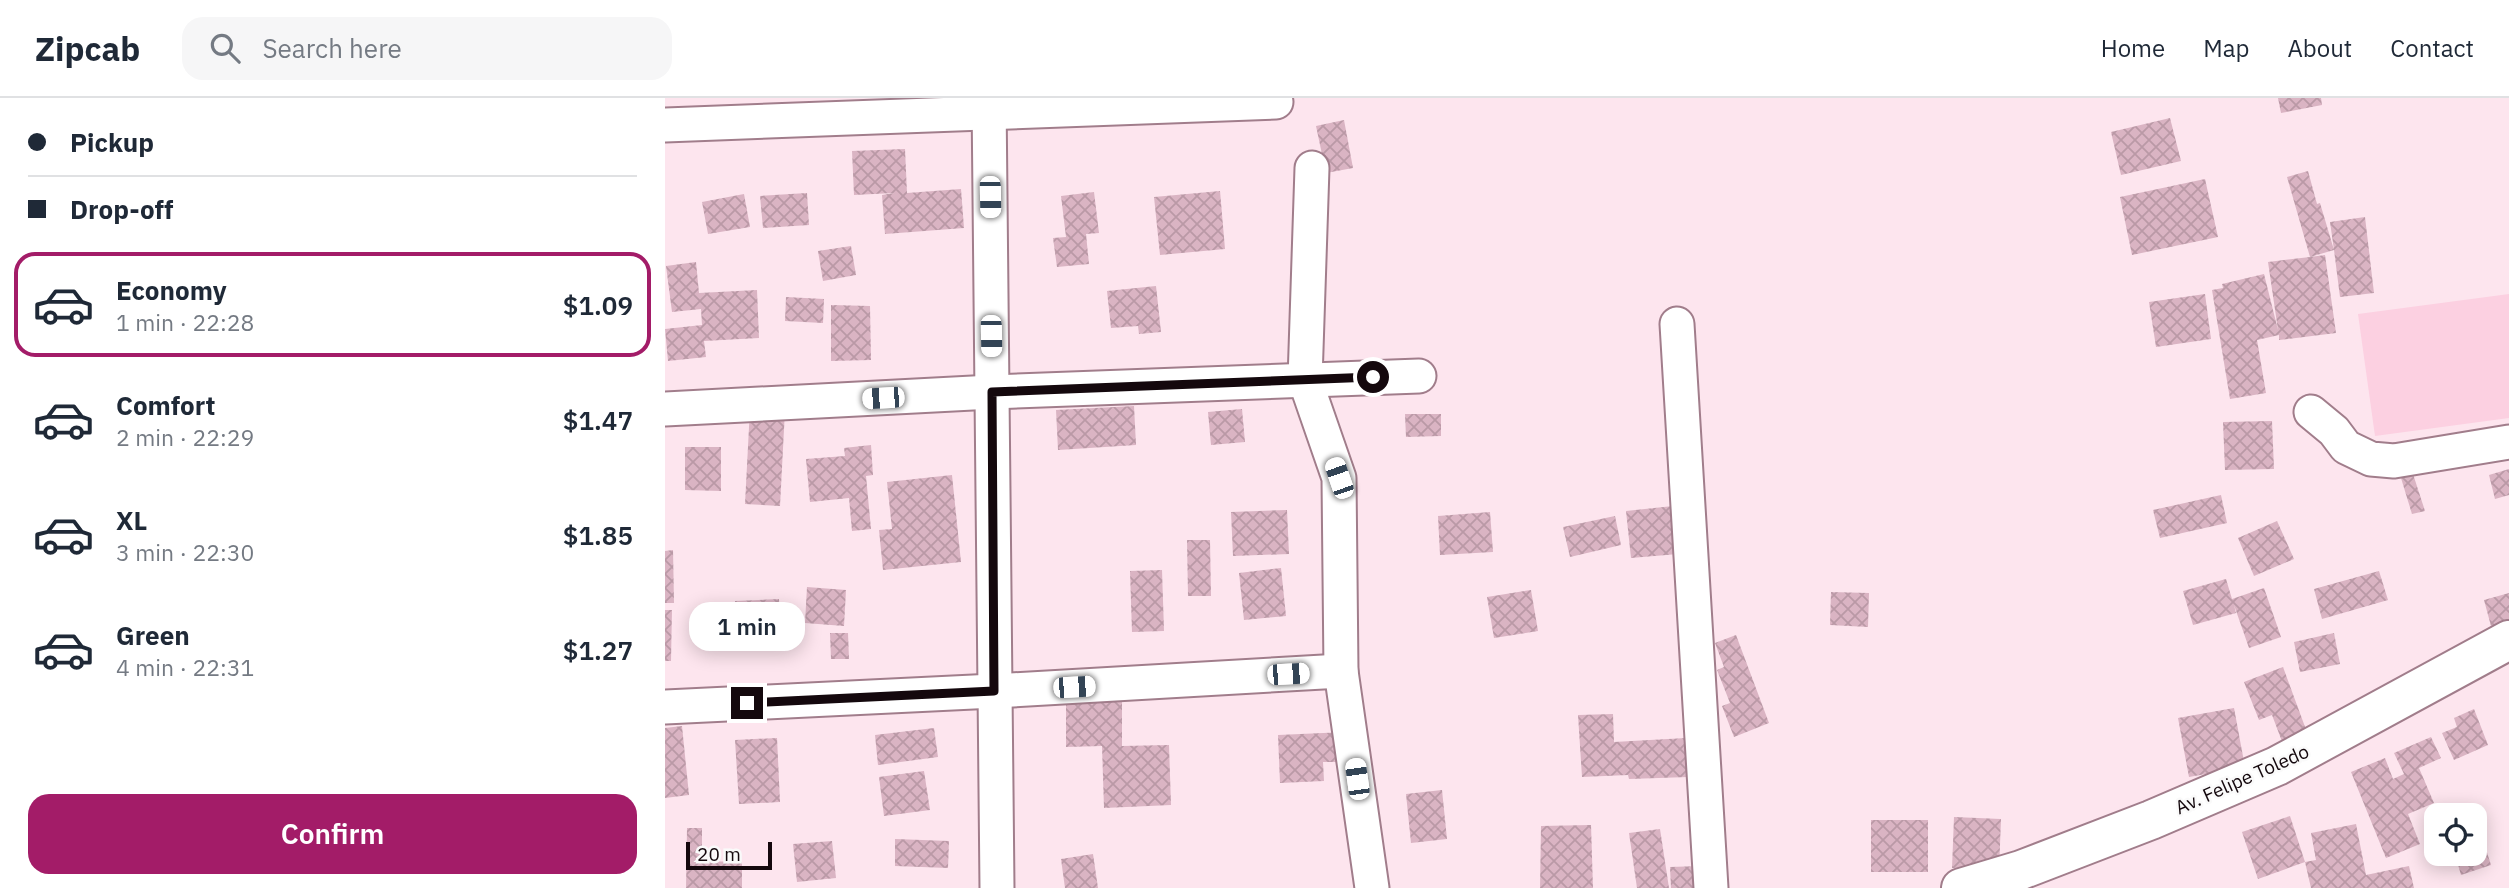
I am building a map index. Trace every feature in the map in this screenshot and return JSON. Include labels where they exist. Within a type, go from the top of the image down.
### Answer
[{"type":"main road","name":"Av. Felipe Toledo","points":[[1961,888],[2023,879],[2277,766],[2509,640]]},
{"type":"street","points":[[665,125],[989,105],[1276,102]]},
{"type":"street","points":[[989,105],[997,888]]},
{"type":"street","points":[[1312,168],[1305,380],[1339,478],[1341,671],[1373,888]]},
{"type":"street","points":[[1677,324],[1711,888]]},
{"type":"street","points":[[665,409],[992,392],[1419,376]]},
{"type":"street","points":[[2311,412],[2334,431],[2346,447],[2371,458],[2394,461],[2509,442]]},
{"type":"street","points":[[665,707],[1341,671]]},
{"type":"shaded area","points":[[2509,294],[2509,418],[2375,436],[2358,314]]},
{"type":"building","points":[[2278,98],[2321,98],[2322,105],[2281,113]]},
{"type":"building","points":[[2170,118],[2181,161],[2121,175],[2111,132]]},
{"type":"building","points":[[1344,120],[1353,168],[1326,173],[1316,126]]},
{"type":"building","points":[[905,149],[907,193],[961,189],[964,228],[885,234],[882,195],[894,193],[854,195],[852,151]]},
{"type":"building","points":[[2308,171],[2334,250],[2310,257],[2287,177]]},
{"type":"building","points":[[2205,179],[2218,237],[2132,255],[2120,197]]},
{"type":"building","points":[[1220,191],[1225,249],[1160,255],[1154,197]]},
{"type":"building","points":[[1094,192],[1099,233],[1086,234],[1089,264],[1057,267],[1053,238],[1066,237],[1061,196]]},
{"type":"building","points":[[807,193],[809,225],[763,228],[760,196]]},
{"type":"building","points":[[744,194],[750,227],[708,234],[702,202]]},
{"type":"building","points":[[2365,217],[2374,293],[2340,297],[2330,222]]},
{"type":"building","points":[[851,246],[856,275],[823,281],[818,251]]},
{"type":"building","points":[[2325,255],[2336,333],[2279,340],[2279,335],[2257,340],[2266,393],[2230,399],[2212,290],[2223,288],[2222,284],[2264,274],[2278,330],[2268,262]]},
{"type":"building","points":[[696,262],[699,293],[757,290],[759,338],[704,341],[706,357],[668,361],[665,329],[702,325],[701,309],[672,312],[666,266]]},
{"type":"building","points":[[1156,286],[1161,332],[1139,334],[1138,326],[1111,328],[1107,291]]},
{"type":"building","points":[[2205,294],[2211,339],[2156,347],[2149,302]]},
{"type":"building","points":[[786,297],[824,299],[823,323],[785,321]]},
{"type":"building","points":[[831,305],[870,306],[871,360],[831,361]]},
{"type":"building","points":[[1134,406],[1136,445],[1058,450],[1056,410]]},
{"type":"building","points":[[750,408],[785,410],[780,506],[745,504]]},
{"type":"building","points":[[1242,409],[1245,442],[1211,445],[1208,412]]},
{"type":"building","points":[[1405,414],[1441,414],[1441,436],[1406,437]]},
{"type":"building","points":[[2272,421],[2274,469],[2225,470],[2223,422]]},
{"type":"building","points":[[871,445],[873,475],[866,476],[871,529],[852,531],[849,498],[810,502],[806,459],[845,456],[844,448]]},
{"type":"building","points":[[685,447],[721,447],[721,491],[685,490]]},
{"type":"building","points":[[2509,469],[2509,495],[2495,499],[2489,475]]},
{"type":"building","points":[[2413,474],[2425,511],[2412,514],[2401,478]]},
{"type":"building","points":[[952,475],[961,562],[883,570],[879,530],[892,529],[887,482]]},
{"type":"building","points":[[2221,495],[2227,523],[2160,538],[2153,510]]},
{"type":"building","points":[[1673,506],[1678,554],[1631,558],[1626,511]]},
{"type":"building","points":[[1287,510],[1289,554],[1233,556],[1231,512]]},
{"type":"building","points":[[1490,512],[1493,552],[1440,555],[1438,516]]},
{"type":"building","points":[[1615,516],[1621,545],[1570,557],[1563,527]]},
{"type":"building","points":[[2277,521],[2294,559],[2254,576],[2238,538]]},
{"type":"building","points":[[1187,540],[1210,540],[1211,596],[1188,596]]},
{"type":"building","points":[[673,550],[674,603],[665,603],[665,551]]},
{"type":"building","points":[[1281,568],[1286,616],[1244,620],[1239,573]]},
{"type":"building","points":[[1162,570],[1164,631],[1132,632],[1130,571]]},
{"type":"building","points":[[2379,571],[2388,600],[2322,619],[2314,589]]},
{"type":"building","points":[[2226,579],[2232,599],[2264,588],[2281,637],[2249,648],[2234,605],[2236,613],[2193,625],[2183,591]]},
{"type":"building","points":[[807,587],[846,590],[844,626],[805,623]]},
{"type":"building","points":[[1531,590],[1538,631],[1494,638],[1487,597]]},
{"type":"building","points":[[1831,592],[1869,593],[1868,627],[1830,625]]},
{"type":"building","points":[[2509,593],[2509,620],[2491,626],[2484,600]]},
{"type":"building","points":[[779,599],[780,626],[737,628],[735,601]]},
{"type":"building","points":[[665,610],[672,610],[671,661],[665,661]]},
{"type":"building","points":[[830,633],[848,633],[849,659],[831,659]]},
{"type":"building","points":[[2334,633],[2340,664],[2300,672],[2294,642]]},
{"type":"building","points":[[1736,635],[1769,723],[1734,737],[1722,706],[1730,703],[1717,670],[1724,667],[1715,643]]},
{"type":"building","points":[[2283,667],[2308,735],[2283,744],[2272,715],[2259,720],[2244,682]]},
{"type":"building","points":[[1066,699],[1122,699],[1122,746],[1169,745],[1171,805],[1104,808],[1102,746],[1066,747]]},
{"type":"building","points":[[2234,708],[2245,767],[2189,777],[2178,718]]},
{"type":"building","points":[[2474,709],[2488,745],[2454,760],[2442,733],[2457,727],[2454,718]]},
{"type":"building","points":[[1613,714],[1614,742],[1686,738],[1688,777],[1582,777],[1578,715]]},
{"type":"building","points":[[682,726],[689,795],[665,798],[665,728]]},
{"type":"building","points":[[934,728],[938,757],[878,765],[875,735]]},
{"type":"building","points":[[1346,732],[1347,762],[1323,762],[1324,781],[1280,783],[1278,735]]},
{"type":"building","points":[[2431,737],[2441,758],[2419,768],[2434,803],[2424,803],[2424,807],[2408,814],[2420,844],[2386,858],[2351,772],[2385,758],[2393,779],[2404,774],[2394,753]]},
{"type":"building","points":[[777,738],[780,802],[739,804],[735,740]]},
{"type":"building","points":[[924,771],[930,810],[884,816],[879,777]]},
{"type":"building","points":[[1442,790],[1447,839],[1411,843],[1406,794]]},
{"type":"building","points":[[2290,816],[2305,862],[2258,879],[2242,832]]},
{"type":"building","points":[[1954,817],[2001,819],[1999,871],[1952,868]]},
{"type":"building","points":[[1871,820],[1928,820],[1928,872],[1871,872]]},
{"type":"building","points":[[2356,824],[2366,875],[2409,866],[2414,888],[2311,888],[2305,862],[2316,860],[2311,833]]},
{"type":"building","points":[[1591,825],[1593,888],[1540,888],[1541,826]]},
{"type":"building","points":[[687,828],[702,828],[702,861],[742,862],[742,888],[686,888]]},
{"type":"building","points":[[1660,829],[1669,888],[1637,888],[1629,833]]},
{"type":"building","points":[[895,839],[949,841],[948,868],[895,866]]},
{"type":"building","points":[[832,841],[836,878],[797,882],[793,844]]},
{"type":"building","points":[[2487,852],[2491,865],[2461,875],[2458,866],[2487,866]]},
{"type":"building","points":[[1093,854],[1098,888],[1065,888],[1061,859]]},
{"type":"building","points":[[1700,866],[1701,888],[1671,888],[1670,867]]},
{"type":"route","points":[[747,703],[994,691],[992,392],[1373,377]]}]
